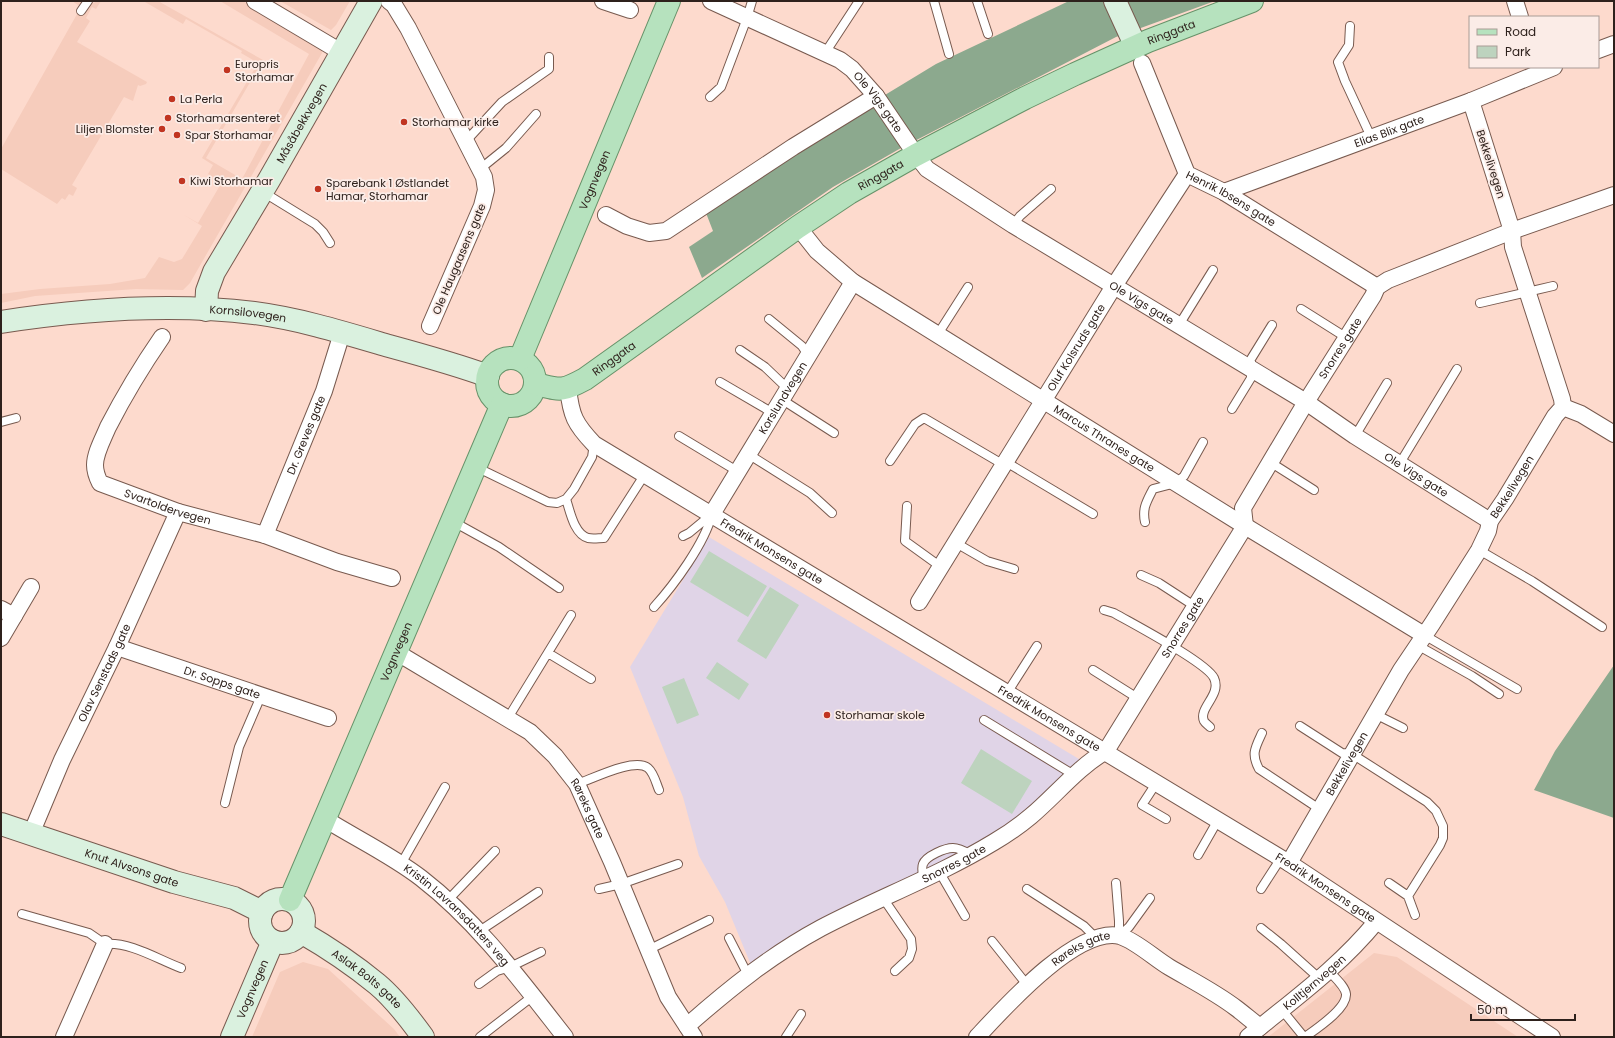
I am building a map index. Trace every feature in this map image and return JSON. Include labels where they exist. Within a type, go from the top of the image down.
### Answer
[{"type":"main road","name":"Måsåbekkvegen","points":[[206,310],[207,291],[214,272],[262,192],[371,1]]},
{"type":"main road","name":"Vognvegen","points":[[520,359],[669,1]]},
{"type":"main road","points":[[1115,1],[1139,55]]},
{"type":"main road","name":"Ringgata","points":[[568,388],[591,375],[798,227],[849,193],[916,155],[1025,98],[1139,55],[1148,41],[1252,1]]},
{"type":"main road","name":"Kornsilovegen","points":[[1,322],[108,309],[206,310],[254,313],[342,333],[463,366],[488,376]]},
{"type":"main road","points":[[505,358],[520,359],[528,364],[534,372],[536,384],[532,394],[525,402],[511,406],[502,404],[490,394],[487,383],[490,369],[498,361],[505,358]]},
{"type":"main road","points":[[536,384],[559,389],[568,388]]},
{"type":"main road","name":"Vognvegen","points":[[290,900],[502,404]]},
{"type":"main road","name":"Knut Alvsons gate","points":[[1,824],[174,882],[234,898],[262,912]]},
{"type":"main road","points":[[277,899],[290,900],[297,904],[302,910],[304,925],[301,932],[297,937],[286,943],[273,941],[267,938],[260,926],[260,919],[265,906],[277,899]]},
{"type":"main road","name":"Aslak Bolts gate","points":[[301,932],[329,949],[378,985],[410,1019],[423,1037]]},
{"type":"main road","name":"Vognvegen","points":[[232,1037],[273,941]]},
{"type":"street","points":[[255,1],[342,52]]},
{"type":"street","name":"Ole Haugaasens gate","points":[[389,1],[394,5],[408,28],[466,141],[484,177],[486,190],[482,206],[430,326]]},
{"type":"street","points":[[603,1],[630,10]]},
{"type":"street","name":"Ole Vigs gate","points":[[711,1],[840,60],[852,69],[876,96],[927,169],[1013,225],[1306,402],[1355,436],[1490,521]]},
{"type":"street","points":[[1515,1],[1520,16]]},
{"type":"street","points":[[1599,50],[1614,44]]},
{"type":"street","name":"Henrik Ibsens gate","points":[[1139,55],[1187,174],[1224,192],[1377,286]]},
{"type":"street","name":"Elias Blix gate","points":[[1224,192],[1471,101],[1538,70],[1549,68]]},
{"type":"street","points":[[606,215],[627,226],[649,233],[666,231],[793,147],[876,96]]},
{"type":"street","name":"Bekkelivegen","points":[[1285,860],[1320,810],[1375,714],[1479,550],[1488,531],[1490,521],[1555,416],[1563,407],[1513,247],[1512,231],[1471,101]]},
{"type":"street","name":"Oluf Kolsruds gate","points":[[919,602],[1114,286],[1187,174]]},
{"type":"street","points":[[1377,286],[1388,280],[1512,231],[1614,195]]},
{"type":"street","name":"Marcus Thranes gate","points":[[798,227],[817,251],[853,282],[1045,400],[1245,526],[1421,640]]},
{"type":"street","name":"Korslundvegen","points":[[712,514],[853,282]]},
{"type":"street","name":"Snorres gate","points":[[690,1031],[730,988],[775,955],[821,928],[924,880],[995,842],[1030,817],[1091,760],[1106,752],[1245,526],[1243,508],[1306,402],[1373,296],[1377,286]]},
{"type":"street","name":"Dr. Greves gate","points":[[265,535],[324,391],[342,333]]},
{"type":"street","name":"Svartoldervegen","points":[[162,337],[120,403],[101,442],[95,464],[96,474],[100,483],[178,512],[265,535],[337,562],[392,578]]},
{"type":"street","name":"Fredrik Monsens gate","points":[[568,388],[570,409],[576,422],[579,428],[594,444],[1285,860],[1376,922],[1552,1037]]},
{"type":"street","points":[[1563,407],[1581,414],[1614,434]]},
{"type":"street","name":"Olav Senstads gate","points":[[31,834],[62,760],[117,647],[178,512]]},
{"type":"street","points":[[1,638],[8,612],[31,587]]},
{"type":"street","name":"Dr. Sopps gate","points":[[117,647],[328,718]]},
{"type":"street","name":"Røreks gate","points":[[396,654],[406,658],[530,732],[555,756],[577,784],[668,997],[690,1031]]},
{"type":"street","name":"Kristin Lavransdatters veg","points":[[325,819],[380,850],[420,877],[448,900],[510,967],[565,1037]]},
{"type":"street","name":"Kolltjernvegen","points":[[1254,1032],[1325,975],[1360,941],[1376,922]]},
{"type":"street","name":"Røreks gate","points":[[977,1037],[1052,963],[1080,945],[1104,937],[1119,936],[1133,942],[1155,959],[1236,1008],[1254,1032]]},
{"type":"street","points":[[64,1037],[105,944]]},
{"type":"lane","points":[[81,11],[88,1]]},
{"type":"lane","points":[[710,97],[721,87],[752,1]]},
{"type":"lane","points":[[825,53],[860,1]]},
{"type":"lane","points":[[934,1],[949,54]]},
{"type":"lane","points":[[977,1],[988,34]]},
{"type":"lane","points":[[1350,26],[1349,45],[1338,62],[1371,137]]},
{"type":"lane","points":[[466,141],[502,102],[549,69],[549,57]]},
{"type":"lane","points":[[480,169],[506,148],[536,114]]},
{"type":"lane","points":[[1013,225],[1020,216],[1051,189]]},
{"type":"lane","points":[[262,192],[315,224],[323,232],[330,243]]},
{"type":"lane","points":[[1179,325],[1213,270]]},
{"type":"lane","points":[[938,334],[968,286]]},
{"type":"lane","points":[[1480,304],[1521,292],[1528,293],[1553,286]]},
{"type":"lane","points":[[1301,309],[1347,338]]},
{"type":"lane","points":[[769,319],[802,346],[808,355]]},
{"type":"lane","points":[[1232,409],[1251,378],[1251,359],[1272,325]]},
{"type":"lane","points":[[740,350],[765,368],[784,394],[834,433]]},
{"type":"lane","points":[[1400,463],[1457,369]]},
{"type":"lane","points":[[720,382],[773,413]]},
{"type":"lane","points":[[1355,436],[1387,383]]},
{"type":"lane","points":[[1,422],[16,418]]},
{"type":"lane","points":[[890,461],[916,424],[924,418],[1093,514]]},
{"type":"lane","points":[[679,436],[737,471]]},
{"type":"lane","points":[[1145,522],[1143,512],[1146,502],[1153,490],[1176,483],[1184,476],[1203,442]]},
{"type":"lane","points":[[475,466],[548,502],[557,503],[566,499],[574,490],[592,457],[594,444]]},
{"type":"lane","points":[[748,454],[810,493],[832,513]]},
{"type":"lane","points":[[1270,462],[1314,490]]},
{"type":"lane","points":[[566,499],[576,527],[581,534],[588,538],[604,538],[646,474]]},
{"type":"lane","points":[[907,506],[905,541],[941,567]]},
{"type":"lane","points":[[682,536],[689,533],[712,514]]},
{"type":"lane","points":[[654,607],[671,587],[709,528],[712,514]]},
{"type":"lane","points":[[452,520],[499,546],[559,588]]},
{"type":"lane","points":[[956,543],[987,561],[1014,569]]},
{"type":"lane","points":[[1479,550],[1532,581],[1602,626]]},
{"type":"lane","points":[[1141,575],[1159,583],[1196,607]]},
{"type":"lane","points":[[1104,610],[1114,613],[1204,667],[1214,678],[1216,685],[1215,692],[1203,715],[1204,721],[1210,727]]},
{"type":"lane","points":[[508,718],[571,615]]},
{"type":"lane","points":[[1421,640],[1517,689]]},
{"type":"lane","points":[[1421,640],[1499,694]]},
{"type":"lane","points":[[1007,693],[1037,646]]},
{"type":"lane","points":[[548,653],[591,679]]},
{"type":"lane","points":[[1093,670],[1139,699]]},
{"type":"lane","points":[[225,803],[240,747],[261,696]]},
{"type":"lane","points":[[1375,714],[1404,728]]},
{"type":"lane","points":[[984,720],[1074,775]]},
{"type":"lane","points":[[1300,726],[1342,753],[1352,754],[1427,802],[1440,818],[1444,833],[1440,845],[1408,896]]},
{"type":"lane","points":[[1262,733],[1254,751],[1254,760],[1259,769],[1320,810]]},
{"type":"lane","points":[[577,784],[631,764],[641,764],[652,772],[659,790]]},
{"type":"lane","points":[[1157,782],[1142,805],[1166,819]]},
{"type":"lane","points":[[401,864],[446,787]]},
{"type":"lane","points":[[1198,855],[1218,820]]},
{"type":"lane","points":[[924,880],[922,869],[923,865],[926,860],[937,854],[953,848],[962,850],[972,855]]},
{"type":"lane","points":[[448,900],[495,851]]},
{"type":"lane","points":[[1261,889],[1285,860]]},
{"type":"lane","points":[[599,889],[621,884],[678,864]]},
{"type":"lane","points":[[940,872],[965,916]]},
{"type":"lane","points":[[1116,883],[1119,936]]},
{"type":"lane","points":[[1389,883],[1408,896],[1415,915]]},
{"type":"lane","points":[[1027,890],[1084,926],[1096,939]]},
{"type":"lane","points":[[478,932],[538,892]]},
{"type":"lane","points":[[883,898],[911,939],[912,949],[910,958],[895,971]]},
{"type":"lane","points":[[1119,936],[1129,927],[1150,898]]},
{"type":"lane","points":[[22,914],[89,933],[105,944],[125,946],[181,968]]},
{"type":"lane","points":[[648,950],[709,920]]},
{"type":"lane","points":[[1261,928],[1281,944],[1343,987],[1346,994],[1344,1002],[1337,1012],[1305,1037],[1282,1010]]},
{"type":"lane","points":[[729,938],[748,975]]},
{"type":"lane","points":[[992,941],[1028,986]]},
{"type":"lane","points":[[479,984],[497,971],[510,967],[541,952]]},
{"type":"lane","points":[[480,1036],[533,996]]},
{"type":"lane","points":[[786,1037],[801,1014]]},
{"type":"shaded area","points":[[72,1],[90,1],[94,3],[96,1],[101,1],[96,9],[92,7],[86,18],[90,21],[77,42],[147,82],[146,84],[140,86],[138,85],[133,101],[124,97],[72,185],[77,188],[73,196],[69,194],[65,200],[62,198],[57,204],[1,169],[1,149],[81,7]]},
{"type":"shaded area","points":[[145,1],[158,1],[263,60],[206,158],[242,179],[309,54],[220,1],[243,1],[319,46],[322,49],[322,53],[190,283],[183,290],[136,289],[35,296],[1,303],[1,294],[40,289],[110,284],[145,278],[159,257],[174,262],[182,259],[202,226],[184,215],[198,223],[222,182],[208,174],[213,165],[202,158],[258,63],[241,53],[242,51],[186,19],[183,24]]},
{"type":"shaded area","points":[[280,1],[350,1],[336,25],[331,30]]},
{"type":"shaded area","name":"Storhamar skole","points":[[709,537],[1084,762],[991,839],[815,924],[771,949],[751,965],[725,902],[699,856],[683,797],[630,667]]},
{"type":"shaded area","points":[[1374,953],[1397,957],[1518,1037],[1268,1037]]},
{"type":"shaded area","points":[[303,962],[328,969],[394,1029],[400,1037],[252,1037],[280,972]]},
{"type":"green space","points":[[1069,1],[1215,1],[1116,37],[901,148],[833,187],[702,278],[689,247],[713,231],[706,213],[791,152],[936,64]]},
{"type":"green space","points":[[709,551],[767,586],[748,617],[690,582]]},
{"type":"green space","points":[[770,587],[799,605],[766,659],[737,641]]},
{"type":"green space","points":[[717,662],[749,684],[739,700],[706,678]]},
{"type":"green space","points":[[1614,665],[1614,818],[1534,790],[1555,751]]},
{"type":"green space","points":[[684,678],[699,715],[677,724],[662,687]]},
{"type":"green space","points":[[981,749],[1032,781],[1012,814],[961,783]]},
{"type":"place","name":"Europris Storhamar","points":[[227,70]]},
{"type":"place","name":"La Perla","points":[[172,99]]},
{"type":"place","name":"Storhamarsenteret","points":[[168,118]]},
{"type":"place","name":"Storhamar kirke","points":[[404,122]]},
{"type":"place","name":"Liljen Blomster","points":[[162,129]]},
{"type":"place","name":"Spar Storhamar","points":[[177,135]]},
{"type":"place","name":"Kiwi Storhamar","points":[[182,181]]},
{"type":"place","name":"Sparebank 1 Østlandet Hamar, Storhamar","points":[[318,189]]},
{"type":"place","name":"Storhamar skole","points":[[827,715]]}]
